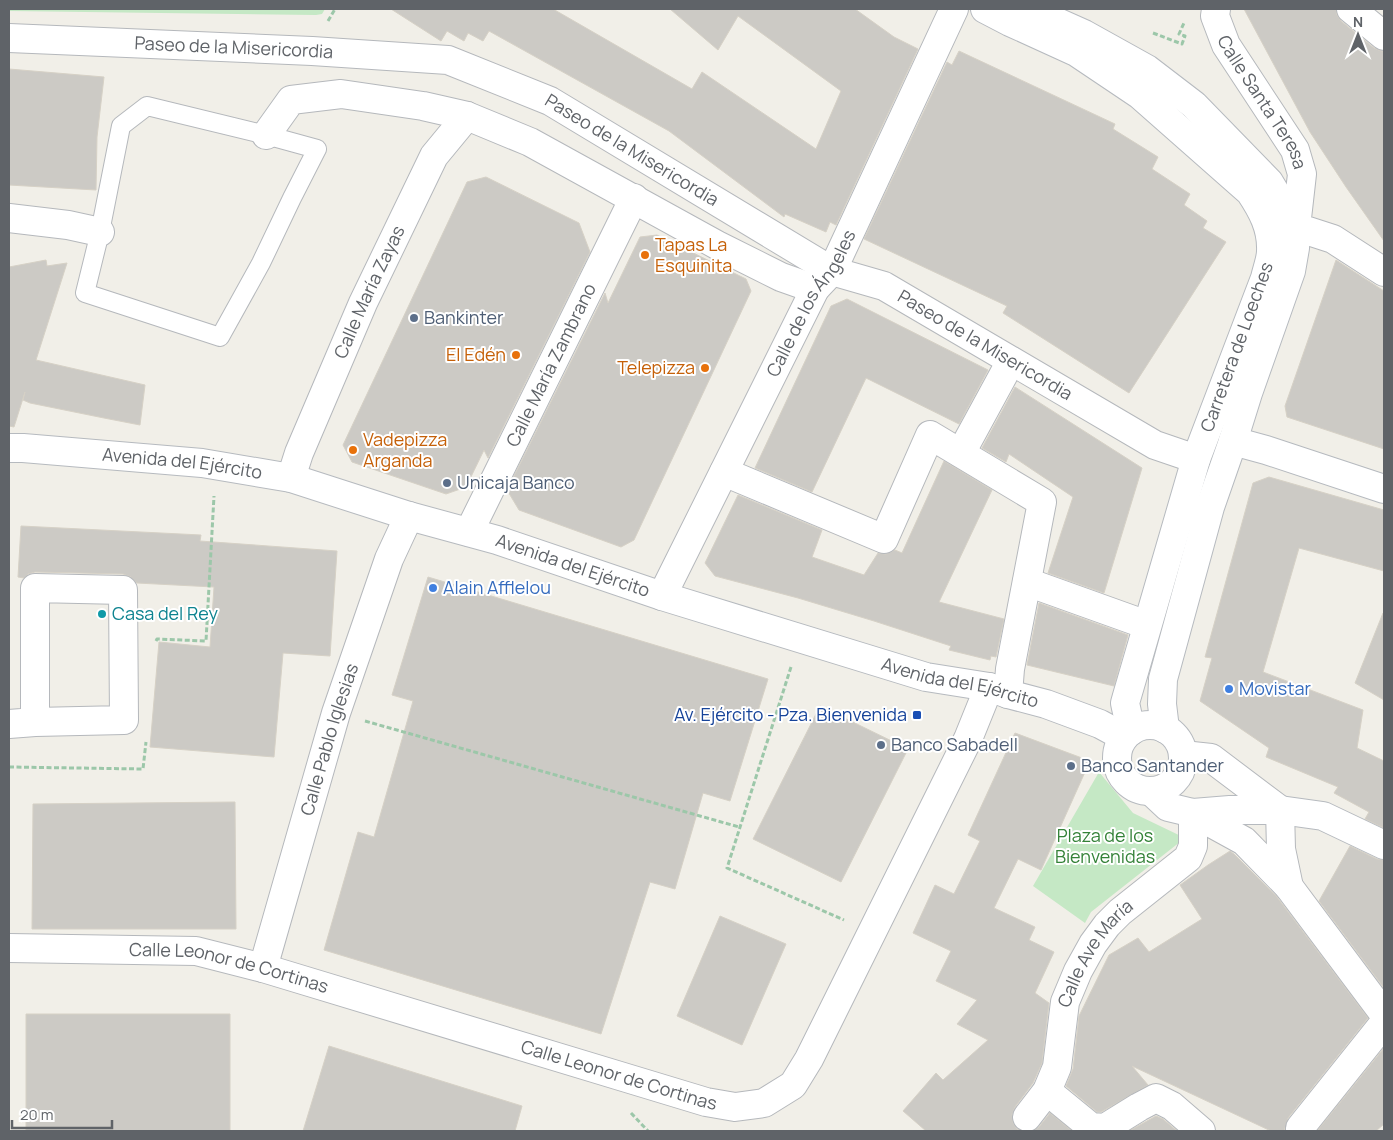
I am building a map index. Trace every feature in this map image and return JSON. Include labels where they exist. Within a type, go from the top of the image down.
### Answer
[{"type":"street","name":"Calle de los Ángeles","points":[[662,596],[824,280],[954,9]]},
{"type":"street","name":"Carretera de Loeches","points":[[985,9],[1076,52],[1140,95],[1250,192],[1262,209],[1268,227],[1272,251],[1265,278],[1196,459],[1125,702],[1127,734]]},
{"type":"street","points":[[1028,9],[1084,34],[1147,69],[1194,105],[1269,182],[1296,228],[1333,239],[1384,272]]},
{"type":"street","name":"Calle Santa Teresa","points":[[1216,9],[1215,16],[1226,45],[1295,150],[1302,174],[1296,228]]},
{"type":"street","points":[[1351,9],[1384,36]]},
{"type":"street","name":"Paseo de la Misericordia","points":[[9,38],[312,51],[448,60],[550,101],[824,280]]},
{"type":"street","name":"Paseo de la Misericordia","points":[[266,135],[291,100],[341,94],[423,106],[467,116],[530,142],[718,245],[782,277],[884,286],[1155,444],[1196,459]]},
{"type":"street","name":"Calle María Zayas","points":[[291,478],[363,303],[434,156],[467,116]]},
{"type":"street","name":"Calle María Zambrano","points":[[469,532],[634,198]]},
{"type":"street","points":[[9,218],[68,225],[100,232]]},
{"type":"street","name":"Carretera de Loeches","points":[[1165,728],[1162,704],[1163,679],[1210,506],[1291,271],[1296,228]]},
{"type":"street","points":[[724,472],[884,539],[930,434],[961,453],[1011,361]]},
{"type":"street","points":[[1233,441],[1384,489]]},
{"type":"street","name":"Avenida del Ejército","points":[[9,448],[202,463],[291,478],[409,516],[497,540],[662,596],[926,676],[998,691],[1046,704],[1127,734]]},
{"type":"street","name":"Calle Leonor de Cortinas","points":[[9,948],[196,951],[263,968],[706,1102],[735,1107],[764,1103],[793,1085],[809,1058],[968,738],[1010,669],[1042,502],[961,453]]},
{"type":"street","name":"Calle Pablo Iglesias","points":[[263,968],[336,713],[389,559],[409,516]]},
{"type":"street","points":[[1027,582],[1147,625]]},
{"type":"street","points":[[34,588],[123,590],[124,720],[22,723],[34,588]]},
{"type":"street","points":[[1148,725],[1165,728],[1176,737],[1183,755],[1179,776],[1172,784],[1162,790],[1152,792],[1143,791],[1128,784],[1118,770],[1116,753],[1119,745],[1127,734],[1139,726],[1148,725]]},
{"type":"street","points":[[1183,755],[1211,758],[1280,810]]},
{"type":"street","points":[[1152,792],[1168,807],[1193,813],[1244,841],[1289,887],[1384,1014]]},
{"type":"street","points":[[1193,813],[1230,810],[1280,810],[1323,816],[1384,845]]},
{"type":"street","points":[[1280,810],[1281,849],[1289,887]]},
{"type":"street","name":"Calle Ave María","points":[[1027,1117],[1047,1091],[1057,1067],[1065,1002],[1078,971],[1107,925],[1120,912],[1188,858],[1194,846],[1193,813]]},
{"type":"street","points":[[1298,1130],[1384,1023]]},
{"type":"street","points":[[1047,1091],[1091,1127],[1105,1128],[1156,1098],[1172,1106],[1201,1131]]},
{"type":"lane","points":[[147,106],[317,149],[261,263],[220,337],[85,293],[100,232],[121,126],[147,106]]},
{"type":"path","points":[[1153,33],[1182,44],[1185,36],[1179,34],[1185,22]]},
{"type":"path","points":[[800,638],[727,868],[873,932]]},
{"type":"path","points":[[336,713],[740,827]]},
{"type":"green space","points":[[9,9],[325,9],[322,14],[316,15],[9,11]]},
{"type":"green space","name":"Plaza de los Bienvenidas","points":[[1099,772],[1133,813],[1185,838],[1091,912],[1085,923],[1033,886]]},
{"type":"building","points":[[391,9],[553,9],[692,89],[702,72],[816,149],[841,91],[738,16],[718,50],[670,9],[855,9],[894,37],[918,49],[836,225],[830,222],[826,232],[785,214],[784,217],[669,131],[489,31],[483,41],[468,33],[464,41],[447,31],[441,41]]},
{"type":"building","points":[[1244,9],[1336,9],[1341,21],[1374,48],[1384,51],[1384,241],[1310,132]]},
{"type":"building","points":[[959,51],[1115,124],[1113,129],[1158,157],[1152,169],[1190,194],[1184,205],[1207,221],[1203,228],[1226,242],[1129,393],[1003,313],[1007,306],[864,239],[947,62],[952,65]]},
{"type":"building","points":[[9,69],[104,77],[97,137],[96,190],[9,185]]},
{"type":"building","points":[[486,177],[579,223],[590,252],[488,458],[484,450],[466,487],[446,494],[352,462],[343,445],[467,182]]},
{"type":"building","points":[[657,235],[746,279],[751,291],[634,540],[621,547],[519,510],[507,490],[605,293],[608,303],[640,237]]},
{"type":"building","points":[[46,260],[47,266],[67,263],[36,360],[145,385],[140,425],[30,403],[23,400],[25,392],[14,427],[9,426],[9,267]]},
{"type":"building","points":[[1336,260],[1384,291],[1384,449],[1287,417],[1285,406]]},
{"type":"building","points":[[847,299],[988,370],[959,424],[866,378],[812,492],[755,468],[831,306]]},
{"type":"building","points":[[1015,387],[1142,468],[1104,593],[1048,573],[1073,497],[1009,454],[1006,462],[982,448]]},
{"type":"building","points":[[944,461],[992,490],[939,602],[1004,619],[996,657],[991,656],[990,660],[949,650],[951,646],[874,621],[715,576],[705,563],[738,495],[822,530],[812,557],[864,575],[878,553],[886,554],[895,550],[902,553]]},
{"type":"building","points":[[1269,477],[1384,510],[1384,571],[1299,548],[1263,672],[1363,710],[1357,748],[1384,761],[1384,828],[1365,819],[1369,812],[1334,793],[1338,787],[1266,757],[1269,748],[1200,701],[1212,658],[1205,657],[1253,483]]},
{"type":"building","points":[[21,526],[201,535],[200,541],[337,551],[330,656],[283,653],[274,757],[150,747],[159,642],[210,647],[214,587],[137,583],[131,577],[123,574],[35,572],[28,574],[24,578],[18,577]]},
{"type":"building","points":[[428,577],[768,679],[730,801],[703,793],[675,889],[650,882],[601,1034],[324,950],[358,832],[374,837],[413,701],[392,695]]},
{"type":"building","points":[[1039,603],[1128,635],[1114,686],[1027,665]]},
{"type":"building","points":[[1384,613],[1384,700],[1355,683]]},
{"type":"building","points":[[820,706],[908,749],[841,882],[753,839]]},
{"type":"building","points":[[1015,733],[1090,761],[1041,870],[1018,859],[994,908],[1035,927],[1029,940],[1054,952],[1035,993],[1049,1003],[1042,1063],[1033,1083],[1012,1114],[1013,1123],[1017,1129],[1022,1131],[926,1131],[903,1111],[936,1073],[943,1080],[988,1040],[957,1024],[977,1000],[936,981],[951,951],[913,933],[935,885],[954,894],[980,841],[968,835]]},
{"type":"building","points":[[235,802],[236,929],[32,929],[33,804]]},
{"type":"building","points":[[1350,846],[1377,859],[1384,860],[1384,988],[1319,901]]},
{"type":"building","points":[[1230,851],[1277,897],[1368,1018],[1288,1118],[1284,1131],[1271,1131],[1132,1066],[1148,1085],[1101,1112],[1097,1112],[1066,1086],[1073,1069],[1079,1016],[1109,955],[1138,938],[1149,952],[1202,919],[1180,885]]},
{"type":"building","points":[[720,916],[786,944],[742,1045],[677,1016]]},
{"type":"building","points":[[26,1014],[230,1014],[230,1131],[26,1131]]},
{"type":"building","points":[[329,1046],[522,1106],[515,1131],[303,1131]]},
{"type":"building","points":[[1384,1048],[1384,1124],[1376,1131],[1317,1131]]},
{"type":"building","points":[[1050,1113],[1072,1131],[1033,1131],[1039,1127]]},
{"type":"building","points":[[1156,1116],[1163,1119],[1177,1131],[1129,1131]]},
{"type":"place","name":"Tapas La Esquinita","points":[[645,255]]},
{"type":"place","name":"Bankinter","points":[[414,318]]},
{"type":"place","name":"El Edén","points":[[516,355]]},
{"type":"place","name":"Telepizza","points":[[705,368]]},
{"type":"place","name":"Vadepizza Arganda","points":[[353,450]]},
{"type":"place","name":"Unicaja Banco","points":[[447,483]]},
{"type":"place","name":"Alain Afflelou","points":[[433,588]]},
{"type":"place","name":"Casa del Rey","points":[[102,614]]},
{"type":"place","name":"Movistar","points":[[1229,689]]},
{"type":"place","name":"Av. Ejército - Pza. Bienvenida","points":[[917,715]]},
{"type":"place","name":"Banco Sabadell","points":[[881,745]]},
{"type":"place","name":"Banco Santander","points":[[1071,766]]}]
